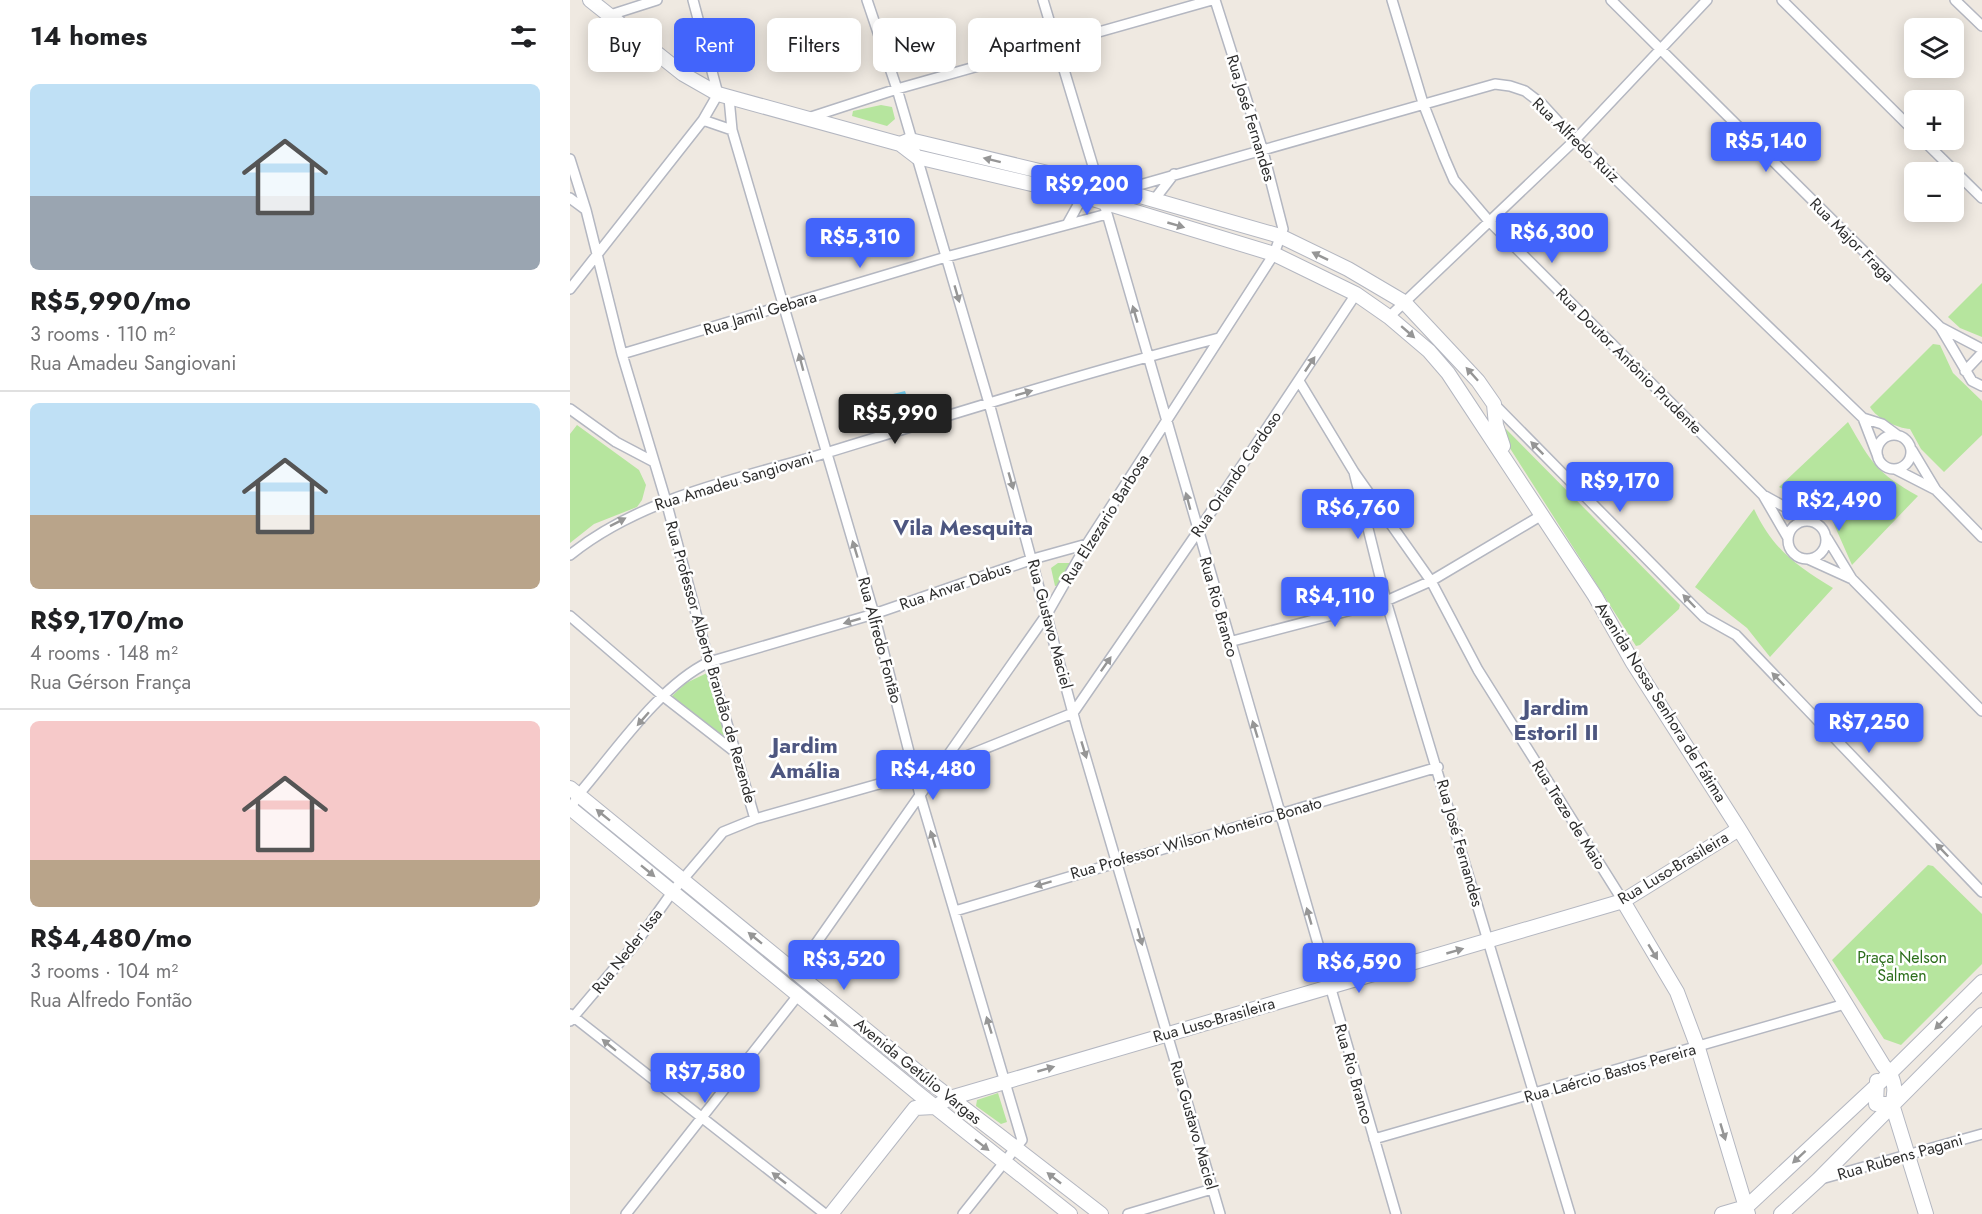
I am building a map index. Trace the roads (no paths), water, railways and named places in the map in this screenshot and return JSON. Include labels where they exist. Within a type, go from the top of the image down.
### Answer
[{"type":"street","name":"Avenida Nossa Senhora de Fátima","points":[[590,0],[607,16],[683,74],[724,96],[905,142],[1119,190],[1280,236],[1348,269],[1404,302],[1478,381],[1494,407],[1498,434],[1509,465]]},
{"type":"street","points":[[607,16],[657,0]]},
{"type":"street","name":"Rua Alfredo Fontão","points":[[693,0],[724,96],[732,130],[785,306],[874,614],[920,795],[1006,1081],[1022,1140],[1015,1148]]},
{"type":"street","points":[[867,0],[897,89],[905,142]]},
{"type":"street","name":"Rua Rio Branco","points":[[1042,0],[1048,18]]},
{"type":"street","points":[[1101,31],[1214,0]]},
{"type":"street","name":"Rua José Fernandes","points":[[1214,0],[1263,152],[1283,229],[1280,236]]},
{"type":"street","name":"Rua Doutor Antônio Prudente","points":[[1392,0],[1423,104],[1454,180],[1488,220],[1763,495],[1788,538],[1788,544],[1795,555],[1852,579]]},
{"type":"street","name":"Rua Major Fraga","points":[[1611,0],[1940,327],[1982,351],[1965,371]]},
{"type":"street","points":[[1389,316],[1575,140],[1660,47],[1707,0]]},
{"type":"street","points":[[1782,0],[1904,121]]},
{"type":"street","points":[[1956,0],[1982,26]]},
{"type":"street","points":[[812,117],[968,69]]},
{"type":"street","name":"Rua Rio Branco","points":[[1064,72],[1396,1214]]},
{"type":"street","name":"Rua Alfredo Ruiz","points":[[1174,174],[1263,152],[1495,84],[1525,91],[1542,104],[1575,140],[1863,418],[1878,457],[1884,466],[1895,469],[1936,490]]},
{"type":"street","points":[[570,290],[724,96]]},
{"type":"street","points":[[703,120],[732,130]]},
{"type":"street","name":"Avenida Nossa Senhora de Fátima","points":[[905,142],[917,157],[1083,196],[1106,209],[1274,254],[1356,294],[1389,316],[1435,358],[1542,515],[1886,1069]]},
{"type":"street","points":[[1933,150],[1982,198]]},
{"type":"street","name":"Rua Gustavo Maciel","points":[[917,157],[1033,559],[1073,712],[1220,1214]]},
{"type":"street","name":"Rua Professor Alberto Brandão de Rezende","points":[[570,159],[573,182],[586,210],[622,354],[666,501],[709,662],[755,819]]},
{"type":"street","points":[[1119,190],[1174,174]]},
{"type":"street","points":[[1154,200],[1174,174]]},
{"type":"street","points":[[1068,223],[1083,196]]},
{"type":"street","points":[[570,198],[586,210]]},
{"type":"street","name":"Rua Jamil Gebara","points":[[622,354],[1068,223],[1106,209]]},
{"type":"street","name":"Rua Elzezario Barbosa","points":[[796,972],[1047,614],[1087,544],[1274,254],[1280,236]]},
{"type":"street","name":"Rua Orlando Cardoso","points":[[1073,712],[1197,533],[1356,294]]},
{"type":"street","name":"Rua Major Fraga","points":[[1940,327],[1972,381],[1982,386]]},
{"type":"street","name":"Rua Amadeu Sangiovani","points":[[570,555],[601,531],[666,501],[989,403],[1219,338]]},
{"type":"street","name":"Rua Treze de Maio","points":[[1299,381],[1354,472],[1431,581],[1478,670],[1623,901],[1677,992],[1698,1048],[1744,1212]]},
{"type":"street","points":[[1476,416],[1494,407],[1704,617],[1736,635],[1982,892]]},
{"type":"street","points":[[570,410],[616,442],[654,462]]},
{"type":"street","name":"Rua Alfredo Ruiz","points":[[1863,418],[1882,424],[1907,440],[1936,490],[1982,537]]},
{"type":"street","points":[[1878,457],[1881,440],[1897,435]]},
{"type":"street","points":[[1895,469],[1906,465],[1912,450]]},
{"type":"street","name":"Rua José Fernandes","points":[[1354,472],[1386,600],[1438,767],[1570,1214]]},
{"type":"street","name":"Rua Doutor Antônio Prudente","points":[[1763,495],[1785,507],[1803,521],[1817,523],[1852,579],[1982,711]]},
{"type":"street","points":[[1367,520],[1384,515]]},
{"type":"street","points":[[1229,642],[1386,600],[1431,581],[1542,515]]},
{"type":"street","points":[[1788,538],[1793,526],[1803,521]]},
{"type":"street","points":[[1808,559],[1824,550],[1827,538]]},
{"type":"street","name":"Rua Anvar Dabus","points":[[570,809],[574,791],[663,696],[689,672],[709,662],[874,614],[1033,559],[1087,544]]},
{"type":"street","points":[[570,616],[663,696],[735,752]]},
{"type":"street","name":"Rua Neder Issa","points":[[571,1017],[636,944],[673,891],[723,832],[755,819],[939,767],[1073,712]]},
{"type":"street","name":"Rua Professor Wilson Monteiro Bonato","points":[[955,911],[1438,767]]},
{"type":"street","name":"Avenida Getúlio Vargas","points":[[574,791],[930,1082],[1101,1214]]},
{"type":"street","name":"Avenida Getúlio Vargas","points":[[570,809],[799,994],[917,1102]]},
{"type":"street","name":"Rua Luso-Brasileira","points":[[934,1107],[950,1098],[1006,1081],[1329,986],[1489,942],[1623,901],[1739,829]]},
{"type":"street","points":[[1722,1214],[1744,1212],[1875,1087],[1886,1069],[1982,982]]},
{"type":"street","points":[[626,1214],[799,994]]},
{"type":"street","name":"Rua Laércio Bastos Pereira","points":[[1374,1139],[1845,1004]]},
{"type":"street","points":[[1781,1214],[1818,1180],[1982,1015]]},
{"type":"street","points":[[571,1017],[825,1214]]},
{"type":"street","points":[[1886,1069],[1896,1090],[1892,1104],[1926,1214]]},
{"type":"street","points":[[831,1214],[930,1082]]},
{"type":"street","points":[[1875,1087],[1876,1104],[1892,1104]]},
{"type":"street","points":[[917,1102],[934,1107]]},
{"type":"street","name":"Avenida Getúlio Vargas","points":[[934,1107],[1070,1214]]},
{"type":"street","name":"Rua Rubens Pagani","points":[[1818,1180],[1982,1134]]},
{"type":"street","points":[[963,1214],[1015,1148]]},
{"type":"street","points":[[1128,1214],[1212,1189]]},
{"type":"water","points":[[905,391],[909,403],[889,409],[885,396]]},
{"type":"district","name":"Vila Mesquita","points":[[963,527]]},
{"type":"district","name":"Jardim Estoril II","points":[[1556,720]]},
{"type":"district","name":"Jardim Amália","points":[[805,758]]},
{"type":"park label","name":"Praça Nelson Salmen","points":[[1902,966]]}]
